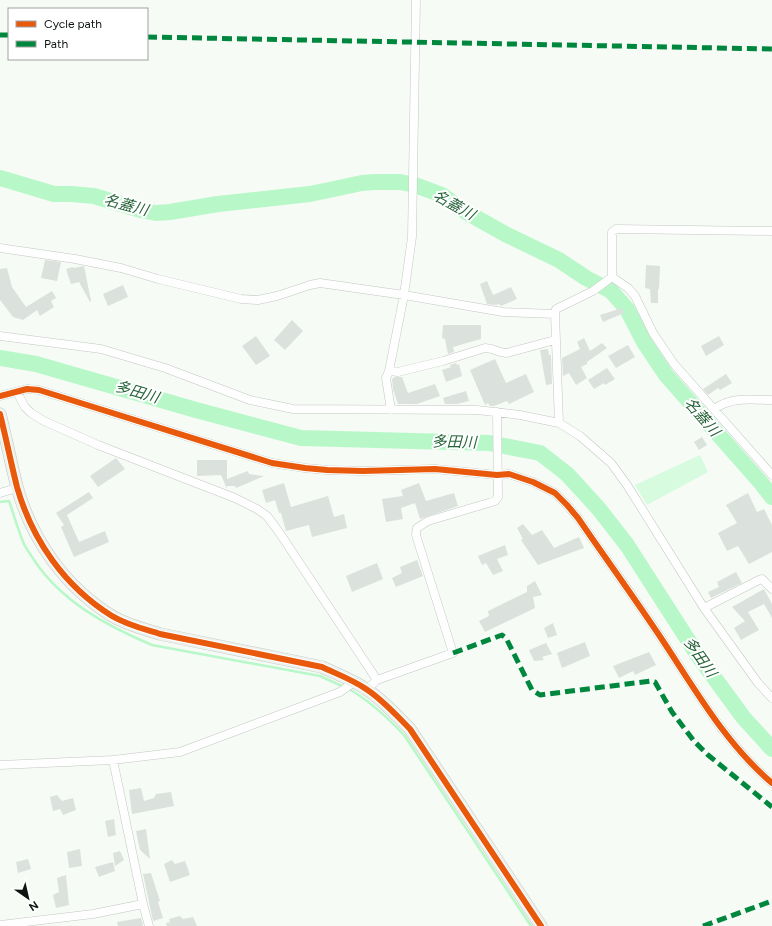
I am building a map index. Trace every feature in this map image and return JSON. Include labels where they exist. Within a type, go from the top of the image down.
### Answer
[{"type":"street","points":[[390,410],[386,378],[389,371],[404,295],[412,237],[416,0]]},
{"type":"street","points":[[610,278],[612,232],[616,229],[772,230]]},
{"type":"street","points":[[0,248],[75,258],[121,268],[158,279],[241,299],[258,300],[278,296],[320,283],[404,295],[503,312],[555,314]]},
{"type":"street","points":[[559,423],[555,340],[556,309],[593,291],[610,278]]},
{"type":"street","points":[[610,278],[628,288],[635,296],[662,346],[674,364],[772,475]]},
{"type":"street","points":[[0,336],[101,349],[165,368],[250,400],[272,406],[314,410],[477,410],[497,415],[520,415],[559,423],[580,436],[610,463],[627,485],[704,608],[758,683],[772,698]]},
{"type":"street","points":[[389,371],[398,372],[450,359],[485,348],[507,353],[555,340]]},
{"type":"street","points":[[0,396],[27,389],[39,390],[272,463],[327,470],[363,471],[435,469],[509,474],[533,482],[555,493],[578,518],[662,639],[722,731],[772,783]]},
{"type":"street","points":[[17,392],[25,407],[31,413],[44,421],[98,445],[235,498],[267,516],[377,680]]},
{"type":"street","points":[[714,409],[729,401],[772,400]]},
{"type":"street","points":[[0,414],[18,488],[33,529],[53,562],[80,591],[113,616],[134,626],[160,634],[322,668],[349,686],[366,689],[389,708],[410,729],[541,926]]},
{"type":"street","points":[[366,689],[377,680],[453,652],[416,535],[417,528],[428,521],[495,501],[498,497],[497,415]]},
{"type":"street","points":[[0,493],[18,488]]},
{"type":"street","points":[[704,608],[762,579],[772,589]]},
{"type":"street","points":[[0,765],[113,760],[180,752],[340,692],[349,686]]},
{"type":"street","points":[[113,760],[143,904],[149,926]]},
{"type":"street","points":[[0,925],[93,914],[143,904]]},
{"type":"green space","points":[[700,455],[708,472],[647,505],[635,485]]},
{"type":"building","points":[[45,260],[61,262],[57,281],[41,278]]},
{"type":"building","points":[[646,265],[660,266],[658,303],[651,303],[650,289],[645,288]]},
{"type":"building","points":[[84,266],[90,302],[79,282],[71,284],[66,269]]},
{"type":"building","points":[[7,268],[12,287],[26,307],[52,291],[56,298],[51,301],[54,307],[40,316],[37,310],[23,320],[13,317],[0,300],[0,269]]},
{"type":"building","points":[[487,281],[493,295],[511,287],[517,299],[501,306],[499,304],[487,304],[480,284]]},
{"type":"building","points":[[123,285],[128,297],[108,306],[103,294]]},
{"type":"building","points":[[622,308],[624,313],[603,322],[600,315]]},
{"type":"building","points":[[292,320],[303,331],[285,350],[274,340]]},
{"type":"building","points":[[443,325],[481,325],[481,339],[453,347],[454,352],[448,354],[445,339],[442,338]]},
{"type":"building","points":[[256,336],[270,356],[256,365],[242,346]]},
{"type":"building","points":[[719,336],[724,345],[706,356],[701,346]]},
{"type":"building","points":[[584,338],[590,351],[602,343],[607,348],[581,367],[587,378],[576,385],[569,373],[563,376],[562,358],[580,349],[577,342]]},
{"type":"building","points":[[628,345],[635,357],[616,368],[608,356]]},
{"type":"building","points":[[548,349],[549,355],[551,355],[552,384],[546,385],[540,350]]},
{"type":"building","points":[[495,359],[506,383],[526,374],[534,392],[509,404],[507,401],[494,406],[490,406],[488,403],[485,405],[470,370]]},
{"type":"building","points":[[456,363],[457,365],[459,364],[462,376],[446,382],[442,370],[451,367],[450,365]]},
{"type":"building","points":[[607,368],[615,379],[594,389],[588,380]]},
{"type":"building","points":[[726,374],[732,383],[720,390],[718,388],[708,395],[703,389]]},
{"type":"building","points":[[395,377],[402,377],[408,393],[435,384],[440,396],[417,404],[398,404],[393,389],[392,379]]},
{"type":"building","points":[[466,391],[469,401],[457,404],[445,404],[443,398]]},
{"type":"building","points":[[702,437],[707,445],[699,450],[694,442]]},
{"type":"building","points":[[116,458],[125,469],[98,487],[90,476]]},
{"type":"building","points":[[197,460],[227,460],[227,479],[248,471],[249,474],[264,476],[236,488],[235,486],[227,486],[227,489],[221,475],[197,476]]},
{"type":"building","points":[[284,483],[291,507],[328,496],[334,517],[344,514],[347,528],[312,537],[309,525],[286,531],[281,513],[279,513],[275,500],[266,503],[262,490]]},
{"type":"building","points":[[419,483],[426,501],[454,493],[458,506],[420,519],[415,503],[401,508],[403,519],[386,522],[382,499],[403,496],[401,490]]},
{"type":"building","points":[[89,492],[93,498],[67,515],[79,542],[105,531],[109,542],[74,557],[61,527],[64,525],[56,513]]},
{"type":"building","points":[[748,493],[757,512],[764,509],[772,525],[772,552],[749,564],[738,546],[727,551],[718,533],[737,523],[726,505]]},
{"type":"building","points":[[523,524],[532,535],[542,530],[554,548],[579,537],[584,548],[538,565],[521,540],[523,539],[517,528]]},
{"type":"building","points":[[505,545],[508,555],[497,559],[503,571],[493,575],[486,563],[482,565],[478,556]]},
{"type":"building","points":[[417,560],[423,576],[396,587],[392,578],[402,573],[400,567]]},
{"type":"building","points":[[377,563],[383,579],[352,592],[346,576]]},
{"type":"building","points":[[736,572],[742,583],[711,598],[708,592],[719,587],[717,582]]},
{"type":"building","points":[[535,581],[542,595],[533,597],[535,608],[485,632],[479,621],[489,616],[488,611],[527,592],[527,586]]},
{"type":"building","points":[[764,589],[772,604],[772,618],[764,604],[748,612],[759,630],[741,640],[734,628],[745,621],[732,607]]},
{"type":"building","points":[[553,623],[557,635],[548,638],[544,628]]},
{"type":"building","points":[[585,642],[590,656],[562,668],[557,653]]},
{"type":"building","points":[[546,643],[552,654],[542,657],[544,660],[534,661],[529,650]]},
{"type":"building","points":[[649,652],[656,665],[635,675],[633,671],[619,678],[613,666]]},
{"type":"building","points":[[141,788],[144,801],[154,798],[156,794],[171,792],[174,806],[132,814],[129,790]]},
{"type":"building","points":[[57,795],[62,801],[73,798],[76,810],[63,815],[60,809],[53,811],[50,797]]},
{"type":"building","points":[[114,819],[116,835],[108,837],[105,821]]},
{"type":"building","points":[[146,829],[150,859],[140,850],[136,831]]},
{"type":"building","points":[[80,849],[82,866],[69,868],[67,852]]},
{"type":"building","points":[[120,851],[124,860],[115,866],[113,853]]},
{"type":"building","points":[[28,859],[31,869],[18,873],[16,862]]},
{"type":"building","points":[[172,860],[175,864],[185,861],[190,875],[170,882],[164,864]]},
{"type":"building","points":[[113,862],[115,871],[99,877],[95,867]]},
{"type":"building","points":[[151,873],[160,901],[158,902],[163,918],[153,921],[143,874]]},
{"type":"building","points":[[66,875],[69,905],[56,908],[53,895],[59,892],[57,878]]},
{"type":"building","points":[[180,916],[183,919],[193,917],[197,926],[167,926],[166,923],[170,922],[169,919]]},
{"type":"building","points":[[141,918],[143,926],[118,926],[117,922]]},
{"type":"waterway","name":"名蓋川","points":[[0,178],[54,194],[94,196],[156,213],[218,204],[310,194],[362,183],[375,182],[400,182],[415,185],[442,195],[461,209],[482,221],[559,260],[586,278],[611,291],[627,309],[644,342],[666,375],[772,497]]},
{"type":"waterway","name":"多田川","points":[[0,358],[36,364],[196,410],[301,438],[489,443],[540,453],[567,474],[599,509],[627,545],[697,654],[743,717],[772,749]]},
{"type":"waterway","points":[[0,502],[9,501],[24,544],[45,575],[72,600],[102,621],[152,645],[320,676],[344,687]]},
{"type":"waterway","points":[[349,689],[378,710],[404,735],[531,926]]},
{"type":"marked path","points":[[0,35],[8,35]]},
{"type":"marked path","points":[[148,37],[772,49]]},
{"type":"marked path","points":[[453,653],[502,635],[506,638],[532,690],[540,695],[651,681],[655,682],[672,712],[694,741],[708,755],[772,807]]},
{"type":"marked path","points":[[703,926],[772,901]]},
{"type":"cycle path","points":[[0,396],[27,389],[39,390],[272,463],[327,470],[363,471],[435,469],[497,475],[509,474],[533,482],[555,493],[578,518],[726,734],[755,768],[772,783]]},
{"type":"cycle path","points":[[0,414],[23,507],[41,543],[52,560],[79,591],[112,616],[124,622],[160,634],[322,667],[345,677],[372,693],[410,729],[541,926]]}]
